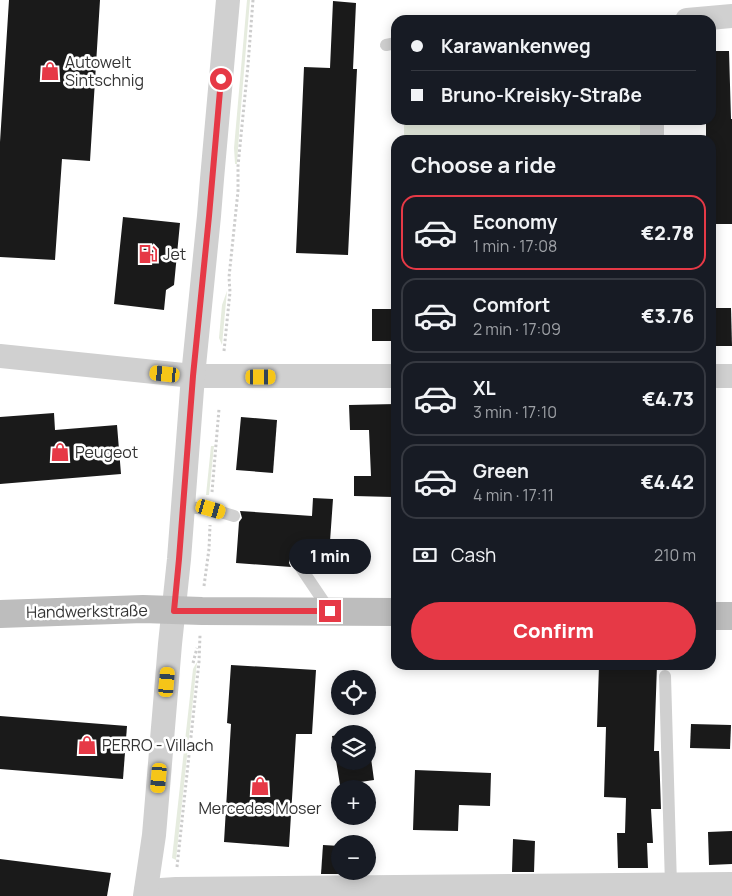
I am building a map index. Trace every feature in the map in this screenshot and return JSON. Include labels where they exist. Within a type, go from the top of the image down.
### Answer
[{"type":"street","points":[[228,0],[193,376],[154,835],[146,893],[176,889],[732,884]]},
{"type":"street","points":[[716,17],[732,16]]},
{"type":"street","points":[[0,356],[193,376],[391,376]]},
{"type":"street","points":[[716,376],[732,376]]},
{"type":"street","name":"Handwerkstraße","points":[[0,614],[143,609],[174,611],[391,612]]},
{"type":"street","points":[[716,616],[732,616]]},
{"type":"lane","points":[[183,507],[211,509],[234,516]]},
{"type":"lane","points":[[297,562],[330,611]]},
{"type":"lane","points":[[665,676],[672,885]]},
{"type":"path","points":[[224,351],[253,0]]},
{"type":"path","points":[[177,870],[199,662],[199,642]]},
{"type":"shaded area","points":[[247,0],[250,0],[237,164],[235,164],[234,148]]},
{"type":"shaded area","points":[[404,125],[640,125],[641,135],[404,135]]},
{"type":"shaded area","points":[[227,291],[222,345],[219,338],[222,305]]},
{"type":"shaded area","points":[[211,446],[214,446],[209,495],[206,495]]},
{"type":"shaded area","points":[[197,662],[176,860],[172,858],[193,669]]},
{"type":"building","name":"Autowelt Sintschnig","points":[[9,0],[100,0],[90,161],[62,159],[55,260],[0,257],[0,142]]},
{"type":"building","points":[[333,1],[356,3],[353,69],[357,69],[348,255],[296,253],[304,67],[330,68]]},
{"type":"building","points":[[716,51],[729,51],[732,119],[732,224],[716,224],[716,135],[706,135],[706,125],[716,125]]},
{"type":"building","name":"Jet","points":[[123,217],[180,223],[174,285],[166,290],[164,310],[114,304]]},
{"type":"building","points":[[716,308],[731,308],[732,346],[716,346]]},
{"type":"building","points":[[372,309],[391,309],[391,341],[372,341]]},
{"type":"building","points":[[391,404],[391,497],[354,496],[354,476],[371,476],[369,430],[350,430],[349,405]]},
{"type":"building","name":"Peugeot","points":[[54,413],[55,430],[117,425],[121,474],[0,484],[0,417]]},
{"type":"building","points":[[241,417],[277,420],[273,473],[236,470]]},
{"type":"building","points":[[313,498],[333,499],[328,570],[311,568],[303,557],[297,554],[293,555],[290,559],[291,567],[236,563],[239,522],[242,518],[240,511],[312,516]]},
{"type":"building","name":"Mercedes Moser","points":[[231,665],[316,670],[312,734],[296,734],[289,847],[224,842],[231,724],[227,723]]},
{"type":"building","points":[[599,670],[657,670],[654,751],[659,751],[661,809],[651,809],[653,843],[647,843],[648,868],[618,868],[617,833],[625,833],[626,798],[604,797],[606,727],[597,727]]},
{"type":"building","points":[[0,716],[127,726],[123,779],[0,769]]},
{"type":"building","points":[[691,724],[731,725],[730,749],[690,748]]},
{"type":"building","points":[[338,770],[373,770],[374,780],[339,780]]},
{"type":"building","points":[[415,770],[491,773],[490,806],[459,805],[458,831],[413,830]]},
{"type":"building","points":[[732,831],[732,864],[709,865],[708,832]]},
{"type":"building","points":[[513,839],[535,841],[534,872],[512,872]]},
{"type":"building","points":[[323,845],[331,845],[331,874],[321,874]]},
{"type":"building","points":[[0,859],[111,873],[107,896],[0,896]]},
{"type":"place","name":"Autowelt Sintschnig","points":[[50,71]]},
{"type":"place","name":"Jet","points":[[148,254]]},
{"type":"place","name":"Peugeot","points":[[60,452]]},
{"type":"place","name":"PERRO - Villach","points":[[87,745]]},
{"type":"place","name":"Mercedes Moser","points":[[260,786]]},
{"type":"route","points":[[221,79],[193,376],[174,611],[330,611]]}]
